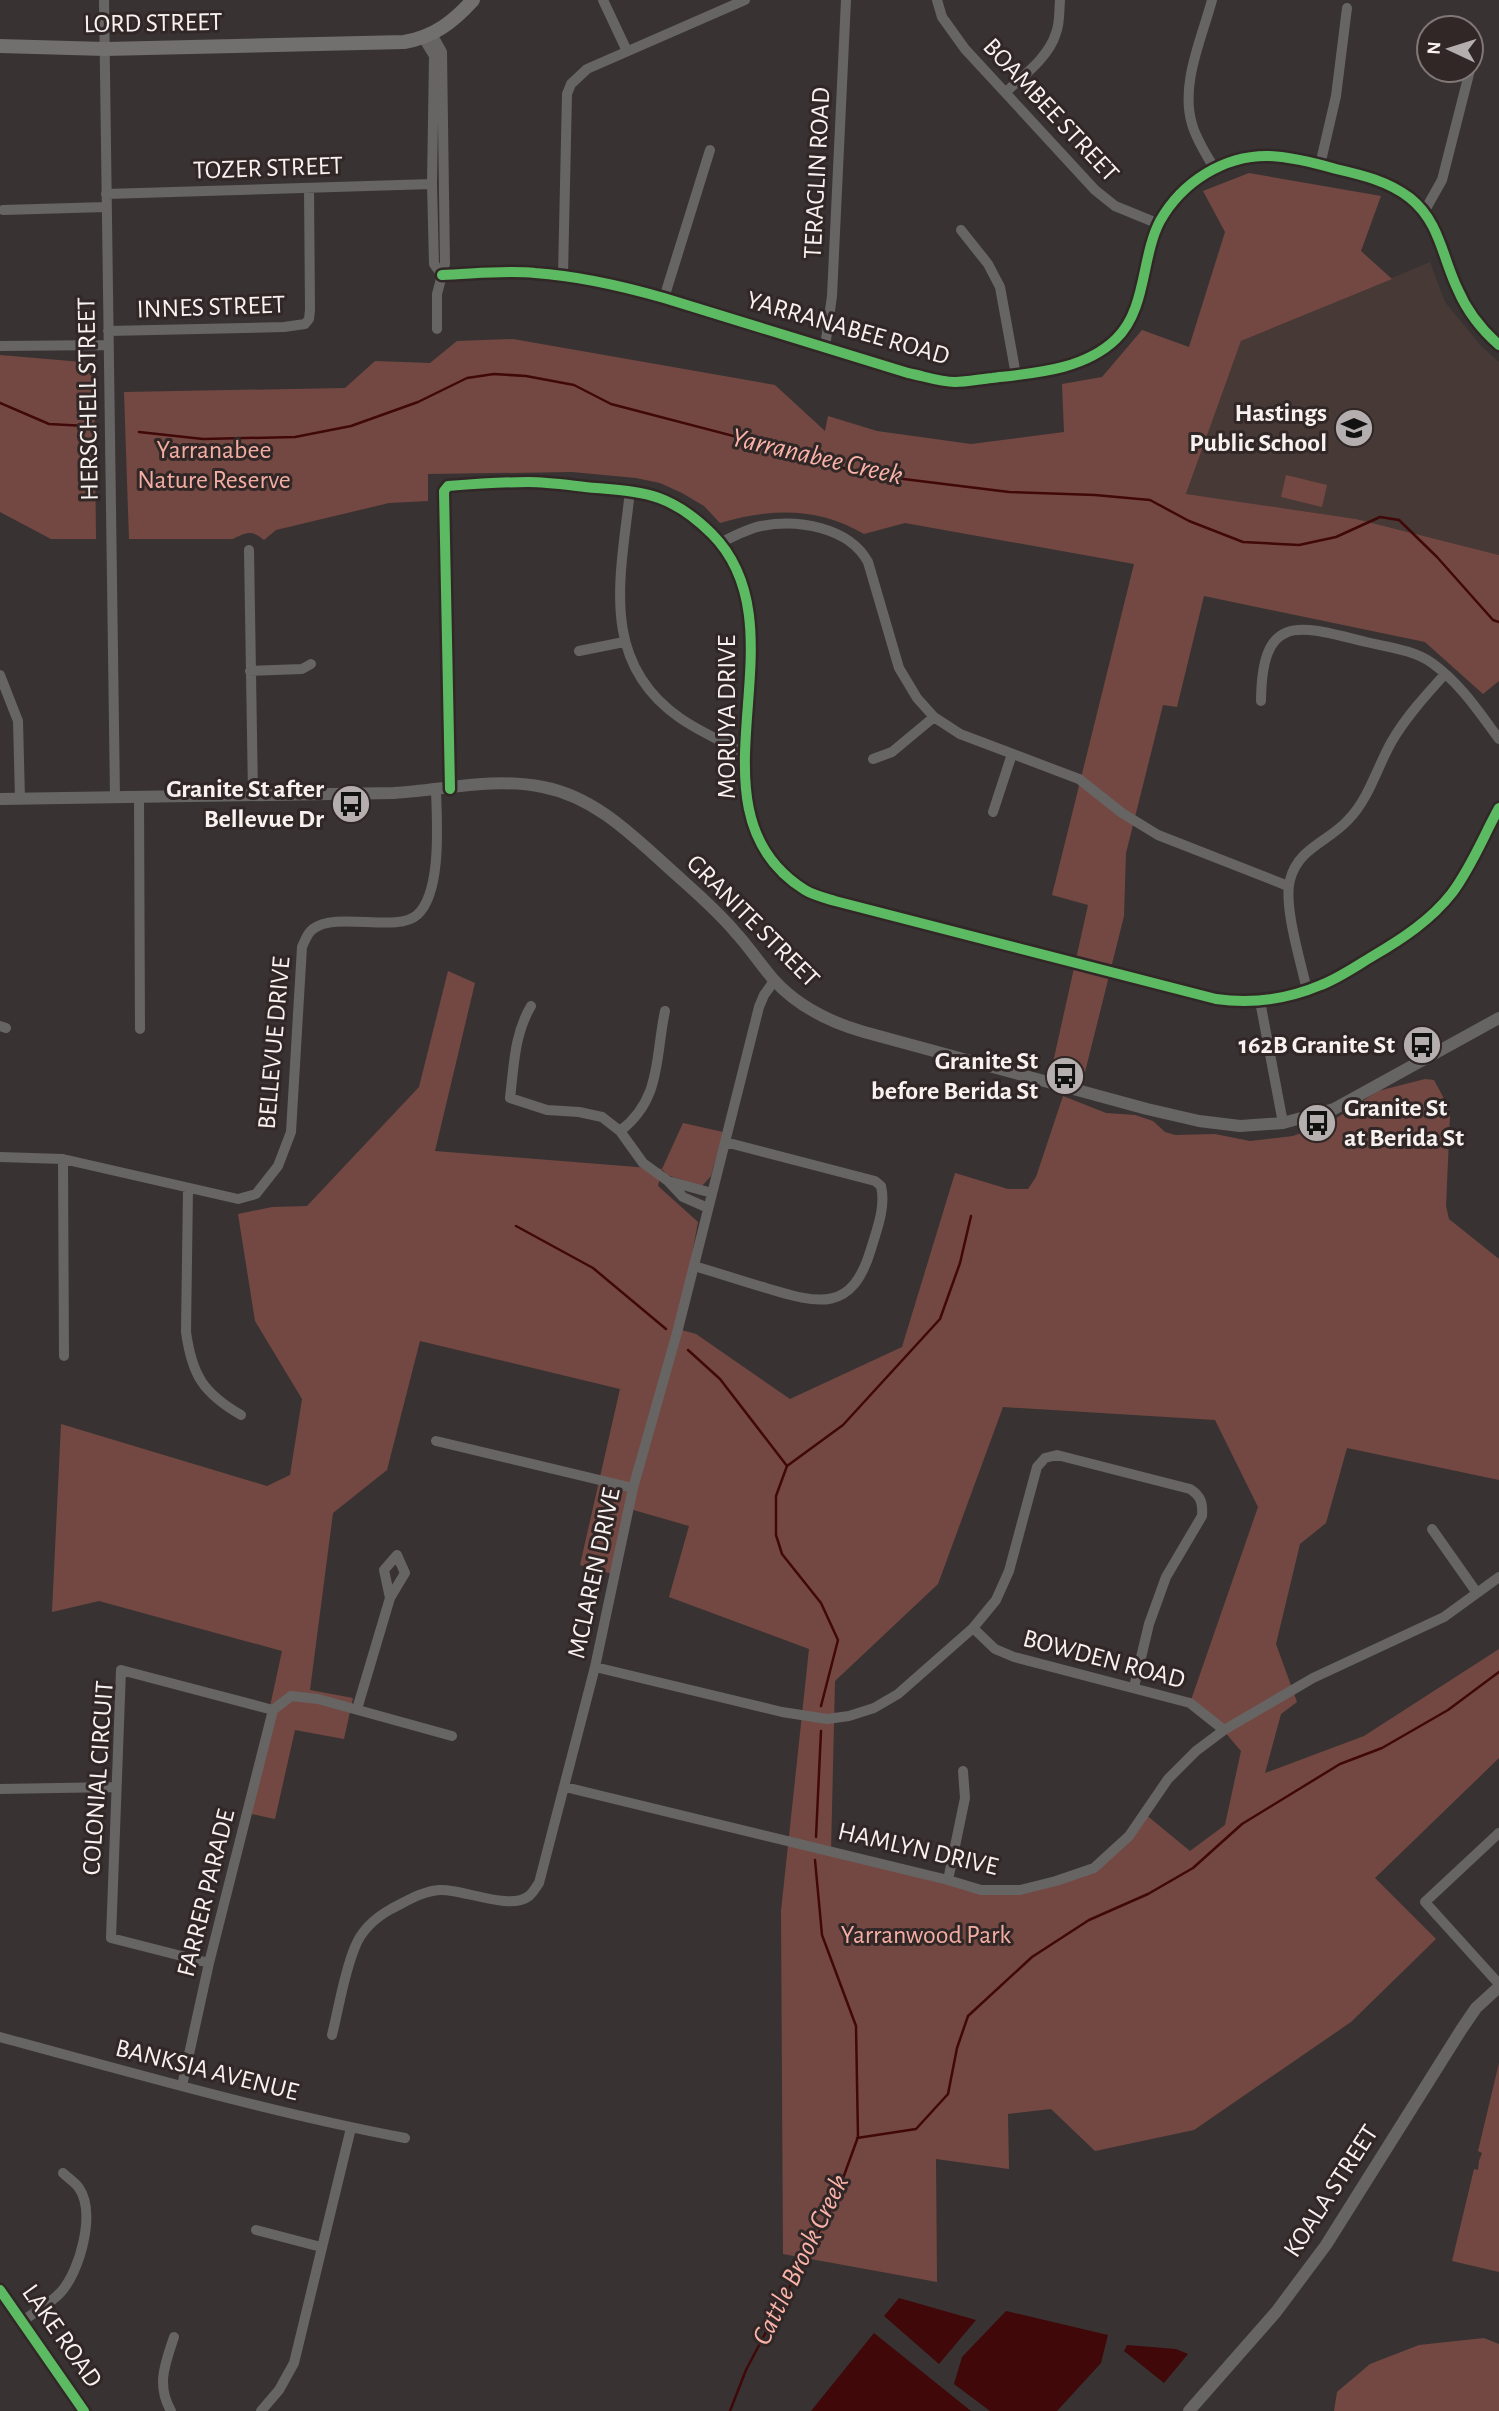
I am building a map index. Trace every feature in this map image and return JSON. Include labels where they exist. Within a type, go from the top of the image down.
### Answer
[{"type":"main road","points":[[427,36],[452,22],[473,0]]},
{"type":"main road","name":"LORD STREET","points":[[0,46],[105,49],[386,43],[427,36]]},
{"type":"main road","name":"LAKE ROAD","points":[[0,2290],[84,2411]]},
{"type":"street","name":"HERSCHELL STREET","points":[[104,0],[115,798]]},
{"type":"street","points":[[603,0],[627,51]]},
{"type":"street","points":[[563,275],[567,94],[571,84],[587,69],[746,0]]},
{"type":"street","name":"TERAGLIN ROAD","points":[[825,347],[832,296],[846,0]]},
{"type":"street","name":"BOAMBEE STREET","points":[[937,0],[942,17],[958,40],[1104,199],[1158,224]]},
{"type":"street","points":[[1006,92],[1051,45],[1058,28],[1060,0]]},
{"type":"street","points":[[1212,0],[1192,74],[1188,100],[1191,123],[1214,167]]},
{"type":"street","points":[[1320,165],[1336,96],[1347,8]]},
{"type":"street","points":[[427,36],[434,56],[434,264],[442,275]]},
{"type":"street","points":[[427,36],[442,52],[445,264],[437,294],[437,329]]},
{"type":"street","points":[[1424,212],[1442,180],[1467,84]]},
{"type":"street","points":[[664,298],[710,150]]},
{"type":"street","name":"YARRANABEE ROAD","points":[[442,275],[533,272],[563,275],[625,287],[908,373],[943,381],[965,382],[1016,375],[1072,365],[1090,358],[1117,339],[1133,313],[1158,224],[1169,206],[1214,167],[1266,156],[1320,165],[1392,185],[1412,200],[1424,212],[1439,235],[1457,289],[1466,306],[1499,345]]},
{"type":"street","name":"TOZER STREET","points":[[106,194],[432,184]]},
{"type":"street","name":"INNES STREET","points":[[108,331],[284,327],[305,324],[310,310],[309,188]]},
{"type":"street","points":[[3,210],[106,207]]},
{"type":"street","points":[[961,230],[988,264],[1000,287],[1016,375]]},
{"type":"street","points":[[0,346],[108,345]]},
{"type":"street","name":"MORUYA DRIVE","points":[[450,789],[443,491],[448,486],[530,482],[630,491],[660,499],[682,510],[705,527],[734,562],[750,611],[745,790],[750,816],[759,841],[770,859],[785,875],[807,891],[835,901],[1194,994],[1233,1002],[1260,1001],[1329,982],[1387,948],[1432,915],[1470,866],[1499,808]]},
{"type":"street","points":[[630,491],[620,590],[624,642],[645,684],[664,705],[678,717],[746,754]]},
{"type":"street","points":[[720,543],[758,527],[792,523],[839,534],[863,552],[899,668],[917,698],[934,717],[960,734],[1079,779],[1122,813],[1158,835],[1288,886]]},
{"type":"street","points":[[249,550],[253,795]]},
{"type":"street","points":[[1261,701],[1262,670],[1271,645],[1289,629],[1314,629],[1419,656],[1431,662],[1461,688],[1499,739]]},
{"type":"street","points":[[579,651],[624,642]]},
{"type":"street","points":[[250,671],[302,669],[311,664]]},
{"type":"street","points":[[1307,990],[1290,907],[1288,886],[1294,868],[1310,847],[1342,826],[1355,812],[1399,729],[1445,674]]},
{"type":"street","points":[[0,675],[19,721],[20,799]]},
{"type":"street","points":[[873,759],[892,752],[934,717]]},
{"type":"street","points":[[993,812],[1013,754]]},
{"type":"street","name":"GRANITE STREET","points":[[0,799],[420,792],[490,782],[517,783],[569,794],[591,804],[622,827],[698,894],[736,932],[774,981],[804,1006],[825,1018],[853,1029],[1186,1118],[1240,1126],[1283,1123],[1315,1115],[1350,1101],[1499,1018]]},
{"type":"street","name":"BELLEVUE DRIVE","points":[[0,1157],[63,1159],[238,1199],[256,1194],[278,1166],[292,1132],[302,947],[310,930],[322,923],[402,921],[418,914],[427,900],[436,863],[436,791]]},
{"type":"street","points":[[420,792],[437,810]]},
{"type":"street","points":[[139,798],[140,1029]]},
{"type":"street","name":"MCLAREN DRIVE","points":[[332,2035],[355,1947],[365,1929],[388,1910],[419,1894],[438,1890],[457,1890],[513,1902],[528,1897],[539,1883],[595,1667],[633,1488],[678,1329],[759,1007],[774,981]]},
{"type":"street","points":[[1260,1001],[1283,1123]]},
{"type":"street","points":[[531,1006],[521,1023],[516,1043],[510,1098],[547,1110],[591,1113],[602,1117],[620,1131],[643,1163],[668,1181],[683,1197],[708,1208]]},
{"type":"street","points":[[620,1131],[634,1121],[648,1099],[658,1069],[665,1011]]},
{"type":"street","points":[[694,1266],[804,1300],[830,1300],[854,1286],[863,1273],[882,1208],[881,1186],[874,1181],[726,1142]]},
{"type":"street","points":[[63,1159],[64,1356]]},
{"type":"street","points":[[668,1181],[712,1193]]},
{"type":"street","points":[[188,1189],[186,1332],[189,1353],[195,1374],[206,1390],[219,1403],[241,1415]]},
{"type":"street","points":[[436,1441],[633,1488]]},
{"type":"street","points":[[595,1667],[782,1712],[827,1719],[874,1708],[898,1694],[973,1628],[996,1601],[1009,1571],[1037,1467],[1045,1458],[1057,1455],[1190,1489],[1198,1494],[1203,1505],[1202,1516],[1167,1577],[1149,1624],[1134,1687]]},
{"type":"street","points":[[1432,1529],[1477,1592]]},
{"type":"street","name":"HAMLYN DRIVE","points":[[565,1787],[981,1890],[1020,1890],[1094,1868],[1129,1836],[1168,1779],[1196,1751],[1224,1730],[1313,1678],[1444,1617],[1499,1577]]},
{"type":"street","points":[[358,1709],[390,1598]]},
{"type":"street","name":"BOWDEN ROAD","points":[[973,1628],[995,1649],[1014,1657],[1190,1703],[1224,1730]]},
{"type":"street","name":"COLONIAL CIRCUIT","points":[[209,1963],[111,1938],[121,1670],[273,1710]]},
{"type":"street","points":[[273,1710],[291,1696],[318,1699],[452,1736]]},
{"type":"street","name":"FARRER PARADE","points":[[182,2086],[209,1963],[273,1710]]},
{"type":"street","points":[[948,1880],[965,1798],[963,1771]]},
{"type":"street","points":[[0,1789],[116,1787]]},
{"type":"street","points":[[1499,1833],[1425,1902],[1499,1985]]},
{"type":"street","name":"KOALA STREET","points":[[1189,2411],[1276,2312],[1326,2245],[1476,2008],[1499,1985]]},
{"type":"street","name":"BANKSIA AVENUE","points":[[0,2037],[182,2086],[351,2128],[405,2138]]},
{"type":"street","points":[[261,2411],[279,2390],[294,2363],[351,2128]]},
{"type":"street","points":[[22,2322],[62,2292],[77,2265],[86,2227],[86,2204],[79,2188],[64,2173]]},
{"type":"street","points":[[256,2230],[321,2247]]},
{"type":"street","points":[[171,2411],[162,2391],[162,2374],[174,2337]]},
{"type":"shaded area","name":"Hastings Public School","points":[[1430,262],[1445,302],[1481,346],[1499,362],[1499,555],[1356,519],[1186,495],[1241,341]]},
{"type":"shaded area","points":[[899,2298],[976,2320],[939,2364],[884,2316]]},
{"type":"shaded area","points":[[1006,2311],[1108,2335],[1101,2363],[1057,2411],[990,2411],[954,2384],[962,2357]]},
{"type":"shaded area","points":[[874,2333],[971,2411],[811,2411]]},
{"type":"shaded area","points":[[1127,2345],[1176,2349],[1188,2354],[1164,2383],[1124,2351]]},
{"type":"green space","name":"Yarranabee Nature Reserve","points":[[1249,173],[1381,196],[1361,251],[1392,279],[1241,341],[1186,494],[1356,519],[1499,555],[1499,681],[1483,694],[1425,642],[1204,596],[1177,707],[1163,705],[1126,853],[1124,916],[1084,1076],[1052,1067],[1088,905],[1052,895],[1134,564],[905,523],[864,534],[829,519],[794,513],[758,515],[720,523],[704,506],[660,483],[572,472],[428,474],[428,501],[389,503],[276,530],[264,540],[249,533],[233,539],[129,539],[124,392],[345,388],[375,361],[430,363],[457,341],[513,339],[775,385],[825,431],[828,416],[877,431],[971,444],[1064,432],[1062,384],[1102,377],[1142,330],[1189,347],[1225,232],[1203,191]]},
{"type":"green space","points":[[0,355],[94,363],[96,539],[51,539],[0,512]]},
{"type":"green space","points":[[1286,475],[1327,485],[1322,507],[1281,497]]},
{"type":"green space","name":"Yarranwood Park","points":[[448,971],[475,983],[435,1151],[662,1169],[658,1186],[698,1222],[678,1329],[696,1334],[790,1399],[902,1347],[955,1173],[1008,1189],[1028,1189],[1036,1177],[1063,1096],[1106,1113],[1135,1115],[1153,1121],[1165,1132],[1175,1135],[1215,1134],[1250,1141],[1293,1136],[1329,1123],[1378,1091],[1425,1079],[1434,1080],[1448,1106],[1450,1116],[1446,1206],[1449,1219],[1499,1259],[1499,1480],[1347,1448],[1326,1523],[1300,1544],[1276,1644],[1297,1702],[1281,1714],[1265,1773],[1364,1736],[1499,1649],[1499,1758],[1375,1878],[1436,1939],[1351,2022],[1194,2130],[1095,2151],[1051,2109],[1008,2114],[1009,2169],[936,2159],[937,2282],[783,2254],[781,1911],[809,1649],[669,1597],[689,1526],[630,1509],[616,1575],[580,1565],[620,1389],[420,1341],[387,1470],[333,1513],[310,1690],[353,1698],[344,1739],[295,1730],[275,1819],[247,1813],[282,1651],[99,1601],[52,1612],[61,1424],[267,1486],[290,1475],[302,1399],[255,1321],[238,1214],[272,1207],[307,1206],[419,1087]],"holes":[[[1003,1407],[1215,1420],[1258,1507],[1190,1703],[1223,1730],[1241,1751],[1225,1825],[1190,1851],[1145,1814],[1094,1868],[1020,1890],[981,1890],[831,1851],[835,1681],[938,1584]]]},
{"type":"green space","points":[[683,1123],[723,1132],[711,1176],[702,1186],[667,1175],[662,1169]]},
{"type":"green space","points":[[1499,2063],[1499,2272],[1452,2261],[1474,2169],[1478,2170],[1482,2153],[1478,2151]]},
{"type":"green space","points":[[1484,2338],[1499,2344],[1499,2411],[1334,2411],[1337,2392],[1370,2364],[1419,2345]]},
{"type":"waterway","name":"Yarranabee Creek","points":[[139,432],[203,439],[295,437],[351,426],[418,402],[467,378],[494,374],[526,376],[574,385],[611,404],[768,445],[863,474],[1009,492],[1150,500],[1189,521],[1243,542],[1299,545],[1336,537],[1380,517],[1399,520],[1437,557],[1493,620],[1499,622]]},
{"type":"waterway","points":[[0,403],[49,424],[86,426]]},
{"type":"waterway","name":"Cattle Brook Creek","points":[[787,1466],[843,1425],[940,1319],[960,1263],[971,1216]]},
{"type":"waterway","name":"Cattle Brook Creek","points":[[516,1226],[593,1268],[666,1329]]},
{"type":"waterway","name":"Cattle Brook Creek","points":[[688,1350],[720,1379],[787,1466],[776,1496],[776,1535],[782,1554],[821,1603],[838,1640],[821,1706]]},
{"type":"waterway","points":[[857,2138],[916,2129],[948,2094],[957,2048],[968,2016],[1032,1957],[1089,1920],[1148,1894],[1193,1868],[1242,1824],[1340,1764],[1382,1748],[1448,1710],[1499,1672]]},
{"type":"waterway","name":"Cattle Brook Creek","points":[[816,1837],[821,1731]]},
{"type":"waterway","name":"Cattle Brook Creek","points":[[730,2411],[746,2370],[834,2203],[858,2137],[856,2026],[822,1935],[815,1860]]},
{"type":"cycle path","points":[[442,275],[524,272],[600,282],[664,298],[908,373],[943,381],[964,382],[1025,374],[1074,364],[1116,339],[1133,313],[1154,235],[1169,207],[1192,183],[1221,166],[1236,160],[1269,156],[1365,176],[1393,187],[1410,198],[1420,207],[1434,229],[1466,305],[1481,327],[1499,345]]},
{"type":"cycle path","points":[[450,789],[444,491],[448,486],[528,482],[620,490],[651,496],[680,509],[712,534],[739,574],[749,620],[750,669],[745,768],[750,814],[768,856],[805,890],[819,896],[1216,999],[1269,999],[1296,994],[1334,979],[1395,943],[1425,920],[1444,903],[1459,883],[1499,808]]},
{"type":"cycle path","points":[[0,2290],[84,2411]]},
{"type":"place","name":"Hastings Public School","points":[[1354,428]]},
{"type":"place","name":"Granite St after Bellevue Dr","points":[[351,804]]},
{"type":"place","name":"162B Granite St","points":[[1422,1045]]},
{"type":"place","name":"Granite St before Berida St","points":[[1065,1076]]},
{"type":"place","name":"Granite St at Berida St","points":[[1317,1123]]}]
